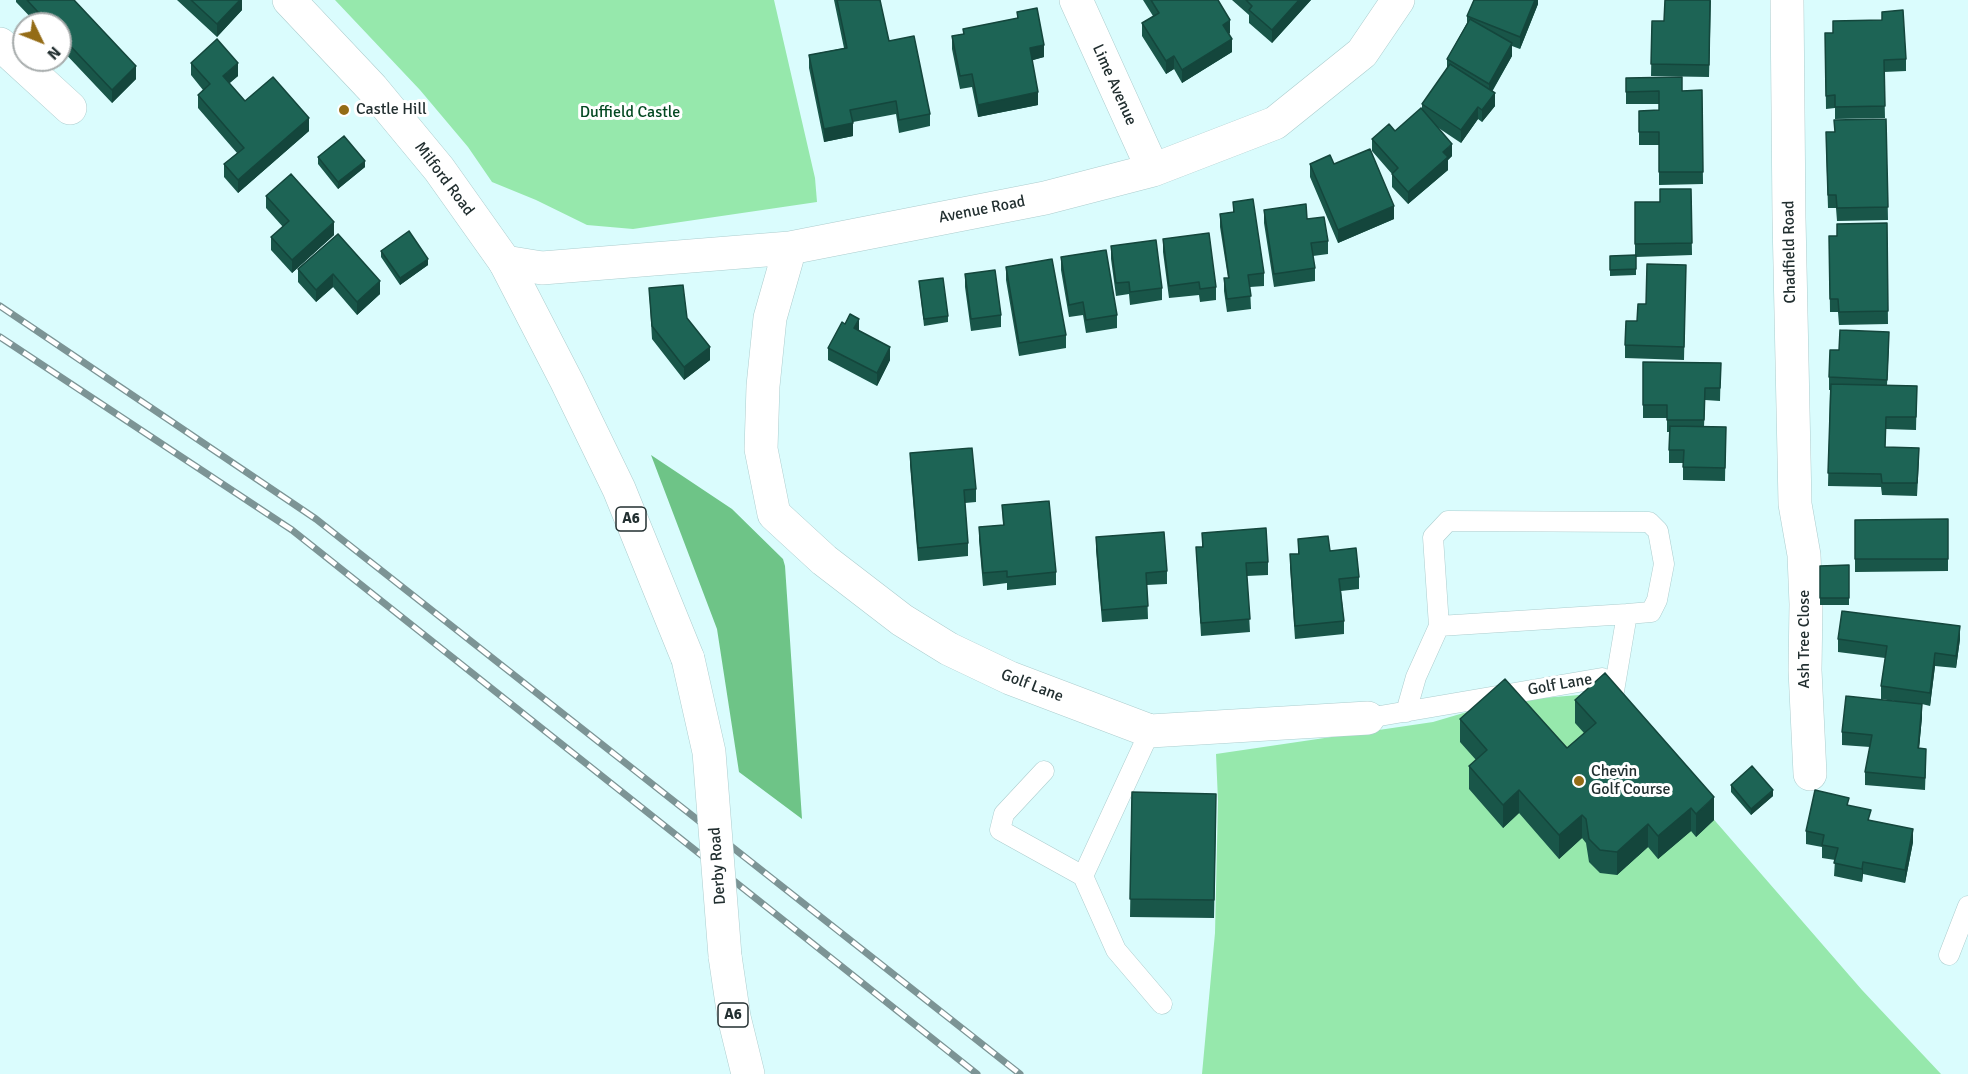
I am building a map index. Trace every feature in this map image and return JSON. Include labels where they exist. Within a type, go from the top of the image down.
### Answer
[{"type":"main road","name":"Milford Road","points":[[289,0],[380,97],[439,170],[505,262],[619,489],[688,659]]},
{"type":"main road","name":"Lime Avenue","points":[[1076,0],[1153,170]]},
{"type":"main road","name":"Avenue Road","points":[[505,262],[542,268],[790,248],[1045,198],[1153,170],[1275,123],[1362,53],[1398,0]]},
{"type":"main road","name":"Chadfield Road","points":[[1787,0],[1795,504]]},
{"type":"main road","points":[[0,44],[70,108]]},
{"type":"main road","name":"Golf Lane","points":[[790,248],[770,318],[763,386],[760,449],[774,514],[824,560],[902,620],[950,649],[1010,678],[1150,731],[1368,718]]},
{"type":"main road","name":"Ash Tree Close","points":[[1795,504],[1804,555],[1806,604],[1804,670],[1810,774]]},
{"type":"main road","name":"Derby Road","points":[[688,659],[709,752],[725,956],[734,1017],[748,1074]]},
{"type":"lane","points":[[1406,712],[1416,677],[1439,626],[1433,537],[1448,521],[1649,522],[1658,531],[1664,564],[1657,600],[1651,612],[1439,626]]},
{"type":"lane","name":"Golf Lane","points":[[1368,718],[1608,685],[1627,614]]},
{"type":"lane","points":[[1083,876],[1150,731]]},
{"type":"lane","points":[[1044,771],[1004,814],[1000,830],[1083,876],[1116,950],[1162,1004]]},
{"type":"lane","points":[[1949,955],[1968,906]]},
{"type":"green space","name":"Duffield Castle","points":[[335,0],[774,0],[815,178],[817,202],[633,229],[587,225],[492,182],[468,147],[420,90]]},
{"type":"green space","points":[[651,455],[732,509],[783,559],[802,819],[739,772],[717,629]]},
{"type":"green space","points":[[1604,693],[1862,990],[1941,1074],[1202,1074],[1215,933],[1218,801],[1216,754],[1433,722],[1504,701]]},
{"type":"building","points":[[27,0],[74,0],[136,66],[112,90],[72,48],[72,12],[38,12]]},
{"type":"building","points":[[191,0],[240,0],[217,24]]},
{"type":"building","points":[[837,0],[880,0],[889,41],[914,36],[930,114],[899,120],[896,101],[850,110],[853,123],[824,129],[809,55],[847,48]]},
{"type":"building","points":[[1151,0],[1218,0],[1230,20],[1223,25],[1232,39],[1182,70],[1174,56],[1166,61],[1142,23],[1159,13]]},
{"type":"building","points":[[1246,0],[1299,0],[1272,30],[1249,10],[1252,6]]},
{"type":"building","points":[[1474,0],[1535,0],[1520,37],[1467,16]]},
{"type":"building","points":[[1665,0],[1710,0],[1709,65],[1651,64],[1652,21],[1664,21]]},
{"type":"building","points":[[1037,8],[1044,45],[1030,48],[1038,92],[978,105],[972,74],[960,76],[952,36],[964,34],[963,29],[1018,18],[1017,12]]},
{"type":"building","points":[[1903,10],[1906,59],[1884,60],[1885,106],[1835,107],[1835,95],[1826,96],[1825,33],[1833,33],[1833,21],[1882,20],[1882,12]]},
{"type":"building","points":[[1470,19],[1512,43],[1489,84],[1447,59]]},
{"type":"building","points":[[217,39],[238,63],[223,76],[245,101],[273,77],[309,118],[238,180],[224,164],[244,148],[198,95],[210,84],[191,63]]},
{"type":"building","points":[[1450,64],[1495,93],[1482,110],[1478,107],[1461,130],[1422,104]]},
{"type":"building","points":[[1682,77],[1682,91],[1702,90],[1703,172],[1659,172],[1659,132],[1639,132],[1639,111],[1659,110],[1659,91],[1626,92],[1626,78]]},
{"type":"building","points":[[1421,108],[1452,144],[1443,152],[1448,157],[1408,192],[1392,174],[1398,168],[1372,139],[1389,124],[1395,131]]},
{"type":"building","points":[[1886,119],[1888,207],[1837,208],[1836,195],[1828,195],[1826,132],[1835,132],[1834,120]]},
{"type":"building","points":[[344,136],[365,161],[338,182],[318,157]]},
{"type":"building","points":[[1370,149],[1394,206],[1338,230],[1310,164],[1330,155],[1334,164]]},
{"type":"building","points":[[291,174],[334,222],[292,260],[271,237],[289,221],[266,196]]},
{"type":"building","points":[[1660,189],[1691,189],[1692,243],[1635,244],[1635,202],[1660,202]]},
{"type":"building","points":[[1253,199],[1264,273],[1248,275],[1251,296],[1227,299],[1224,278],[1229,278],[1220,214],[1234,212],[1233,202]]},
{"type":"building","points":[[1306,204],[1307,219],[1324,217],[1328,241],[1311,243],[1315,268],[1274,274],[1264,210]]},
{"type":"building","points":[[1887,223],[1888,311],[1839,312],[1838,299],[1830,299],[1829,236],[1837,236],[1837,224]]},
{"type":"building","points":[[409,231],[428,259],[400,278],[381,251]]},
{"type":"building","points":[[1209,233],[1216,287],[1200,289],[1199,282],[1169,286],[1163,239]]},
{"type":"building","points":[[338,234],[380,281],[357,302],[333,274],[316,290],[298,269]]},
{"type":"building","points":[[1156,240],[1162,288],[1130,292],[1129,282],[1116,283],[1111,246]]},
{"type":"building","points":[[1106,250],[1117,315],[1086,320],[1083,302],[1069,305],[1061,257]]},
{"type":"building","points":[[1636,255],[1636,269],[1610,270],[1610,256]]},
{"type":"building","points":[[1052,259],[1066,335],[1019,343],[1006,267]]},
{"type":"building","points":[[1647,264],[1686,265],[1684,347],[1625,345],[1626,321],[1637,321],[1638,304],[1646,304]]},
{"type":"building","points":[[995,270],[1001,315],[971,319],[965,274]]},
{"type":"building","points":[[943,278],[948,316],[924,319],[919,281]]},
{"type":"building","points":[[683,285],[687,318],[710,347],[684,367],[652,326],[649,288]]},
{"type":"building","points":[[850,314],[859,319],[854,328],[890,347],[877,373],[828,348],[842,322],[845,324]]},
{"type":"building","points":[[1840,330],[1889,332],[1887,380],[1829,377],[1830,350],[1839,350]]},
{"type":"building","points":[[1643,362],[1721,363],[1720,388],[1705,388],[1704,420],[1667,420],[1667,405],[1643,405]]},
{"type":"building","points":[[1831,384],[1917,386],[1916,417],[1886,417],[1885,447],[1919,448],[1917,483],[1882,483],[1881,474],[1828,473]]},
{"type":"building","points":[[1670,426],[1726,427],[1725,468],[1683,467],[1684,450],[1669,450]]},
{"type":"building","points":[[972,448],[976,489],[964,490],[968,543],[918,548],[910,453]]},
{"type":"building","points":[[1049,501],[1056,572],[1007,577],[1007,571],[983,573],[979,527],[1004,525],[1002,505]]},
{"type":"building","points":[[1948,519],[1948,559],[1855,559],[1855,520]]},
{"type":"building","points":[[1266,528],[1268,562],[1246,563],[1250,619],[1201,623],[1196,547],[1203,547],[1202,533]]},
{"type":"building","points":[[1164,532],[1167,571],[1146,573],[1148,606],[1102,610],[1096,537]]},
{"type":"building","points":[[1328,536],[1330,551],[1356,548],[1359,577],[1339,579],[1344,621],[1295,626],[1290,554],[1299,554],[1298,539]]},
{"type":"building","points":[[1849,565],[1849,598],[1820,598],[1820,566]]},
{"type":"building","points":[[1842,611],[1960,626],[1956,656],[1935,653],[1930,693],[1881,686],[1887,646],[1838,639]]},
{"type":"building","name":"Chevin Golf Course","points":[[1605,673],[1714,797],[1696,814],[1691,808],[1658,836],[1648,824],[1617,852],[1600,850],[1589,839],[1586,819],[1582,815],[1559,835],[1519,790],[1503,805],[1469,766],[1487,750],[1460,719],[1505,679],[1567,748],[1596,723],[1575,700]]},
{"type":"building","points":[[1846,696],[1922,704],[1918,748],[1926,749],[1925,778],[1865,772],[1872,735],[1842,732]]},
{"type":"building","points":[[1752,766],[1773,790],[1751,809],[1731,785]]},
{"type":"building","points":[[1815,790],[1849,798],[1847,805],[1871,810],[1868,820],[1913,829],[1905,870],[1863,862],[1862,869],[1834,863],[1838,848],[1822,845],[1824,835],[1806,831]]},
{"type":"building","points":[[1132,792],[1216,794],[1214,900],[1130,899]]},
{"type":"railway","points":[[0,306],[316,519],[1020,1074]]},
{"type":"railway","points":[[0,337],[292,530],[977,1074]]},
{"type":"place","name":"Castle Hill","points":[[344,110]]},
{"type":"place","name":"Chevin Golf Course","points":[[1579,781]]}]
